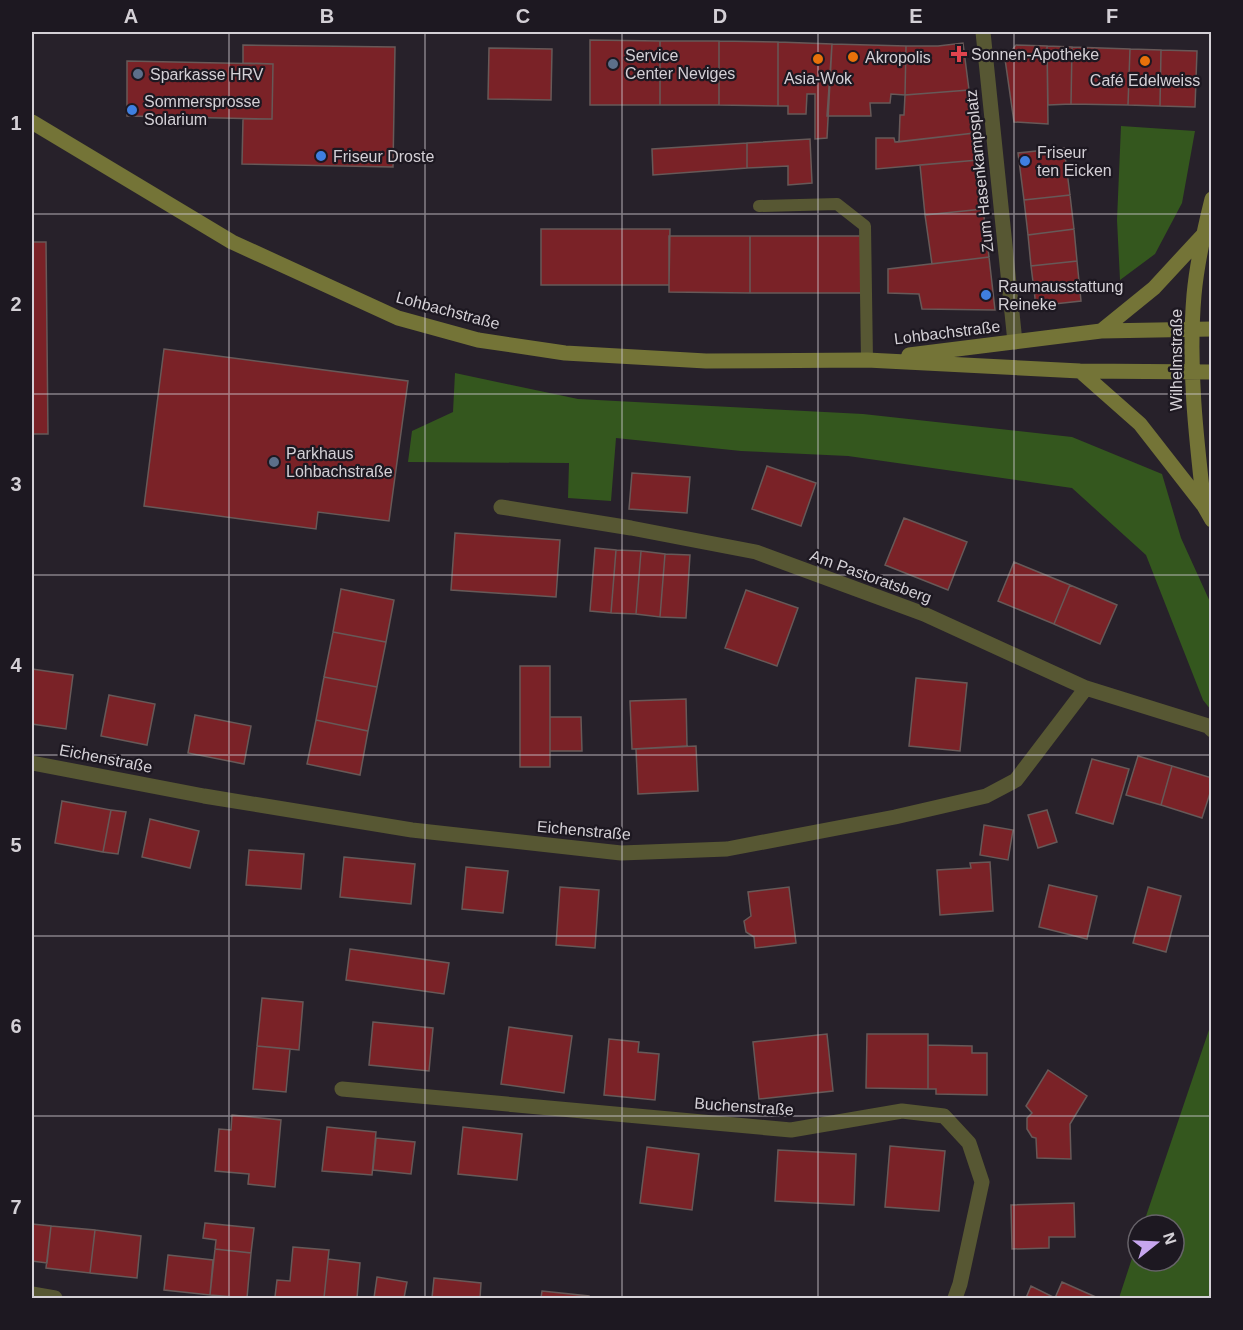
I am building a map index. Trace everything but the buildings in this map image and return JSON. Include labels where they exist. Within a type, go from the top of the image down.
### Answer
[{"type":"main road","name":"Lohbachstraße","points":[[32,122],[232,242],[323,285],[414,323],[478,340],[565,353],[706,361],[867,360],[1080,371],[1212,372]]},
{"type":"main road","name":"Wilhelmstraße","points":[[1208,513],[1193,412],[1192,329],[1196,273],[1212,200]]},
{"type":"main road","points":[[1101,331],[1154,288],[1203,236]]},
{"type":"main road","name":"Lohbachstraße","points":[[867,360],[1101,331],[1212,329]]},
{"type":"main road","points":[[1080,371],[1140,424],[1208,513]]},
{"type":"street","name":"Zum Hasenkampsplatz","points":[[983,32],[1015,342]]},
{"type":"street","name":"Am Pastoratsberg","points":[[501,507],[631,528],[756,552],[924,614],[1086,688],[1208,726],[1212,730]]},
{"type":"street","name":"Eichenstraße","points":[[32,763],[204,796],[412,830],[621,853],[727,849],[895,817],[986,796],[1016,780],[1086,688]]},
{"type":"street","name":"Buchenstraße","points":[[342,1089],[791,1130],[902,1111],[944,1116],[969,1143],[982,1182],[955,1299]]},
{"type":"street","points":[[32,1294],[55,1299]]},
{"type":"lane","points":[[759,206],[837,204],[866,226],[867,360]]},
{"type":"green space","points":[[1121,126],[1195,131],[1182,203],[1155,254],[1120,280],[1117,220]]},
{"type":"green space","points":[[455,373],[578,399],[863,414],[1072,437],[1162,474],[1181,538],[1211,604],[1211,710],[1203,700],[1146,555],[1072,488],[848,456],[741,451],[616,438],[611,501],[568,498],[569,463],[408,462],[412,431],[453,412]]},
{"type":"green space","points":[[1211,1024],[1211,1298],[1119,1298],[1127,1273],[1186,1273],[1186,1213],[1147,1213]]},
{"type":"place","name":"Sonnen-Apotheke","points":[[959,54]]},
{"type":"place","name":"Akropolis","points":[[853,57]]},
{"type":"place","name":"Asia-Wok","points":[[818,59]]},
{"type":"place","name":"Café Edelweiss","points":[[1145,61]]},
{"type":"place","name":"Service Center Neviges","points":[[613,64]]},
{"type":"place","name":"Sparkasse HRV","points":[[138,74]]},
{"type":"place","name":"Sommersprosse Solarium","points":[[132,110]]},
{"type":"place","name":"Friseur Droste","points":[[321,156]]},
{"type":"place","name":"Friseur ten Eicken","points":[[1025,161]]},
{"type":"place","name":"Raumausstattung Reineke","points":[[986,295]]},
{"type":"place","name":"Parkhaus Lohbachstraße","points":[[274,462]]}]
